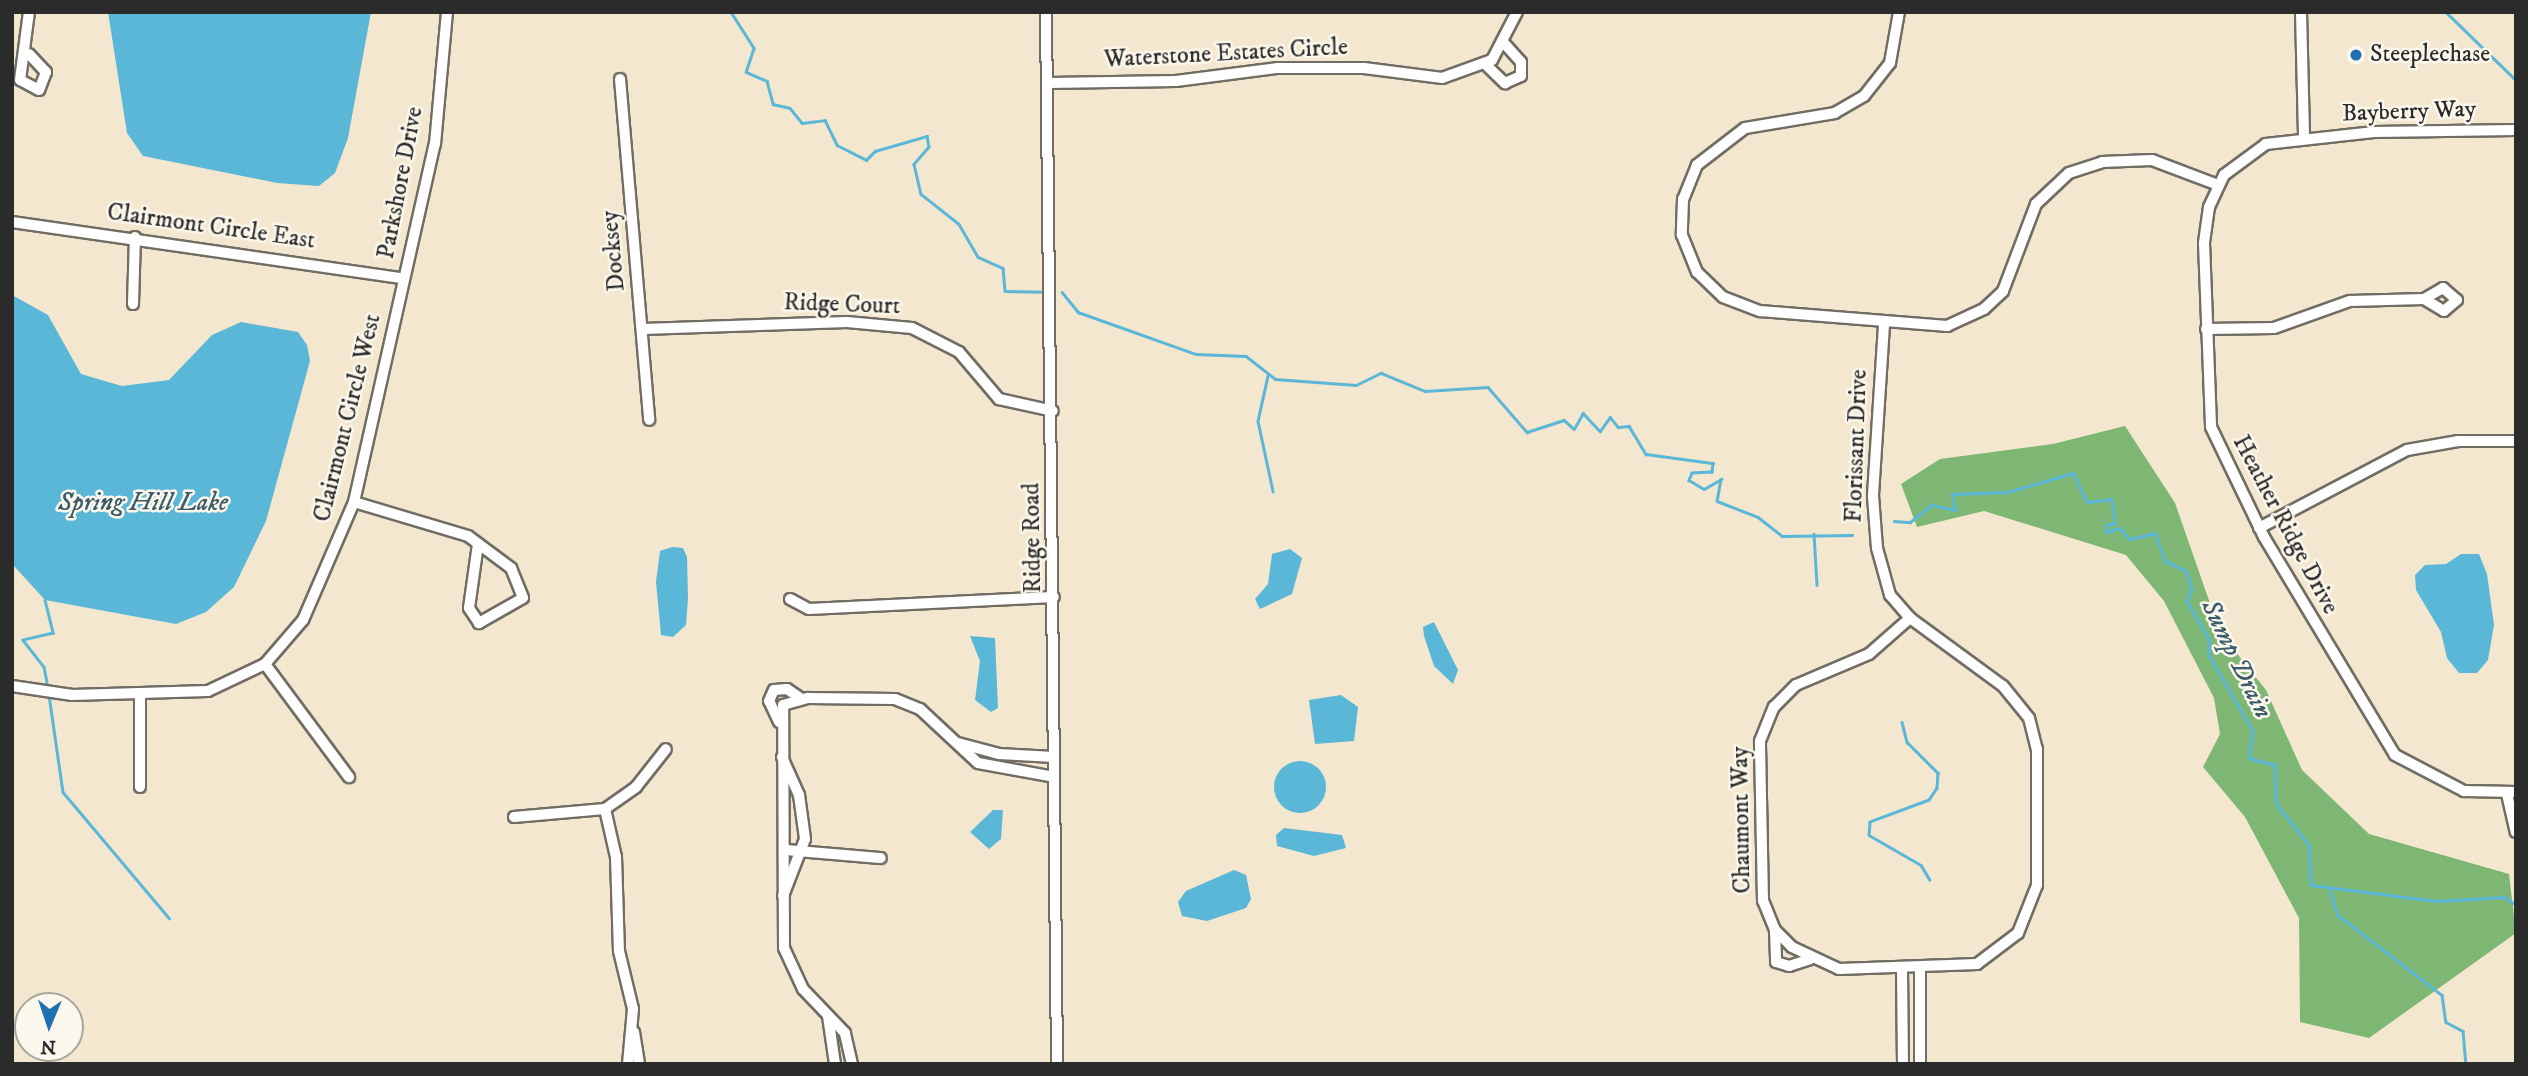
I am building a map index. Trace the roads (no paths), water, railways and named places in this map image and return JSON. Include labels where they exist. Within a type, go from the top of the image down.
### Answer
[{"type":"street","points":[[29,12],[29,54]]},
{"type":"street","name":"Parkshore Drive","points":[[403,278],[435,144],[447,12]]},
{"type":"street","name":"Ridge Road","points":[[1046,12],[1053,411],[1057,1064]]},
{"type":"street","name":"Waterstone Estates Circle","points":[[1049,83],[1176,81],[1278,68],[1364,68],[1442,78],[1485,64],[1505,44],[1517,12]]},
{"type":"street","points":[[1899,12],[1890,63],[1870,92],[1835,113],[1755,126],[1723,140],[1692,174],[1681,214],[1685,249],[1697,272],[1735,304],[1884,325],[1947,326],[1984,309],[2010,281],[2036,204],[2077,169],[2102,162],[2161,161],[2218,185],[2252,151],[2304,138],[2301,12]]},
{"type":"street","points":[[1485,64],[1505,83],[1521,76],[1521,62],[1505,44]]},
{"type":"street","name":"Docksey","points":[[620,79],[649,420]]},
{"type":"street","name":"Bayberry Way","points":[[2304,138],[2516,130]]},
{"type":"street","name":"Heather Ridge Drive","points":[[2218,185],[2204,243],[2211,427],[2259,527],[2380,739],[2405,763],[2448,786],[2511,793]]},
{"type":"street","name":"Clairmont Circle East","points":[[12,222],[135,237],[403,278]]},
{"type":"street","points":[[132,304],[135,237]]},
{"type":"street","name":"Clairmont Circle West","points":[[15,687],[140,697],[208,691],[265,664],[303,620],[354,502],[403,278]]},
{"type":"street","points":[[2206,328],[2274,328],[2350,301],[2424,299]]},
{"type":"street","name":"Ridge Court","points":[[643,329],[847,322],[912,328],[959,352],[999,400],[1053,411]]},
{"type":"street","name":"Florissant Drive","points":[[1884,325],[1874,534],[1890,595],[1910,618],[2011,693],[2029,718],[2037,749],[2037,885],[2029,916],[2007,945],[1987,959],[1958,969],[1920,969]]},
{"type":"street","points":[[2259,527],[2407,450],[2458,440],[2516,441]]},
{"type":"street","points":[[354,502],[440,524],[478,544],[510,568],[524,590],[518,605],[479,623],[469,608],[478,544]]},
{"type":"street","points":[[790,599],[809,609],[1054,597]]},
{"type":"street","name":"Chaumont Way","points":[[1810,959],[1789,967],[1776,962],[1775,930],[1760,883],[1759,749],[1769,716],[1796,685],[1869,654],[1910,618]]},
{"type":"street","points":[[265,664],[349,777]]},
{"type":"street","points":[[12,699],[15,687]]},
{"type":"street","points":[[779,722],[769,701],[774,690],[787,689],[802,699]]},
{"type":"street","points":[[140,697],[140,787]]},
{"type":"street","points":[[852,1064],[845,1033],[828,1016],[789,966],[781,901],[785,850],[779,722],[783,705],[802,699],[895,699],[920,709],[958,743],[969,757],[996,770],[1054,778]]},
{"type":"street","points":[[958,743],[999,754],[1054,757]]},
{"type":"street","points":[[514,817],[605,809],[636,787],[666,748]]},
{"type":"street","points":[[781,755],[804,811],[803,851],[781,901]]},
{"type":"street","points":[[2511,793],[2516,832]]},
{"type":"street","points":[[605,809],[616,857],[618,944],[639,1064]]},
{"type":"street","points":[[785,850],[881,858]]},
{"type":"street","name":"Chaumont Way","points":[[1775,930],[1810,959],[1839,969],[1920,969]]},
{"type":"street","points":[[1902,969],[1903,1064]]},
{"type":"street","points":[[1920,969],[1920,1064]]},
{"type":"street","points":[[828,1016],[835,1064]]},
{"type":"street","points":[[628,1064],[633,1030]]},
{"type":"water","points":[[108,12],[371,12],[348,138],[335,173],[319,186],[277,183],[143,156],[127,133]]},
{"type":"water","name":"Spring Hill Lake","points":[[12,295],[48,315],[81,374],[122,386],[169,380],[212,335],[241,322],[298,332],[307,345],[310,361],[266,521],[234,587],[206,612],[176,624],[45,600],[14,566]]},
{"type":"water","points":[[672,547],[683,548],[687,557],[688,598],[686,625],[673,637],[661,635],[656,582],[660,551]]},
{"type":"water","points":[[1290,549],[1302,558],[1292,594],[1260,609],[1255,599],[1268,584],[1272,554]]},
{"type":"water","points":[[2461,554],[2479,554],[2487,574],[2494,625],[2488,660],[2477,673],[2459,673],[2447,658],[2441,632],[2416,590],[2415,575],[2425,565],[2446,564]]},
{"type":"water","points":[[1434,622],[1458,670],[1453,684],[1434,666],[1424,636],[1423,627]]},
{"type":"water","points":[[970,636],[995,638],[998,708],[991,712],[975,700],[980,661]]},
{"type":"water","points":[[1341,695],[1358,707],[1354,741],[1315,744],[1309,700]]},
{"type":"water","points":[[1300,761],[1319,768],[1326,787],[1319,806],[1300,813],[1281,806],[1274,787],[1281,768]]},
{"type":"water","points":[[993,810],[1003,810],[1001,839],[989,849],[970,832]]},
{"type":"water","points":[[1284,828],[1342,835],[1346,848],[1314,856],[1277,846],[1276,835]]},
{"type":"water","points":[[1234,870],[1246,875],[1251,899],[1246,908],[1207,921],[1182,916],[1178,902],[1186,891]]},
{"type":"waterway","name":"Sump Drain","points":[[731,12],[754,48],[746,72],[767,81],[773,104],[790,108],[802,123],[825,120],[837,145],[866,160],[875,151],[927,136],[929,147],[914,164],[921,194],[959,224],[978,257],[1003,268],[1005,291],[1044,292]]},
{"type":"waterway","points":[[2446,12],[2516,80]]},
{"type":"waterway","name":"Sump Drain","points":[[1062,292],[1078,312],[1196,354],[1246,356],[1275,379],[1356,385],[1381,373],[1425,391],[1488,387],[1527,432],[1564,420],[1574,429],[1583,413],[1600,431],[1610,417],[1618,427],[1629,426],[1646,454],[1713,463],[1712,472],[1692,473],[1689,480],[1704,489],[1721,479],[1717,501],[1758,517],[1782,536],[1852,535]]},
{"type":"waterway","points":[[1268,376],[1258,421],[1273,491]]},
{"type":"waterway","name":"Sump Drain","points":[[1894,521],[1910,522],[1932,505],[1955,510],[1952,494],[2008,492],[2073,473],[2087,502],[2112,499],[2115,524],[2107,525],[2107,532],[2120,528],[2130,539],[2155,533],[2165,561],[2186,571],[2192,589],[2187,601],[2209,639],[2209,655],[2253,731],[2249,758],[2275,765],[2276,803],[2309,845],[2311,885],[2436,901],[2505,897],[2516,905]]},
{"type":"waterway","points":[[1814,534],[1817,585]]},
{"type":"waterway","points":[[45,600],[53,633],[23,640],[44,667],[48,688]]},
{"type":"waterway","points":[[49,695],[63,792],[169,918]]},
{"type":"waterway","points":[[1902,722],[1907,742],[1938,773],[1937,788],[1929,800],[1870,822],[1869,835],[1921,865],[1930,880]]},
{"type":"waterway","name":"Sump Drain","points":[[2330,891],[2338,915],[2442,995],[2446,1022],[2463,1031],[2466,1064]]},
{"type":"place","name":"Steeplechase","points":[[2356,55]]}]
